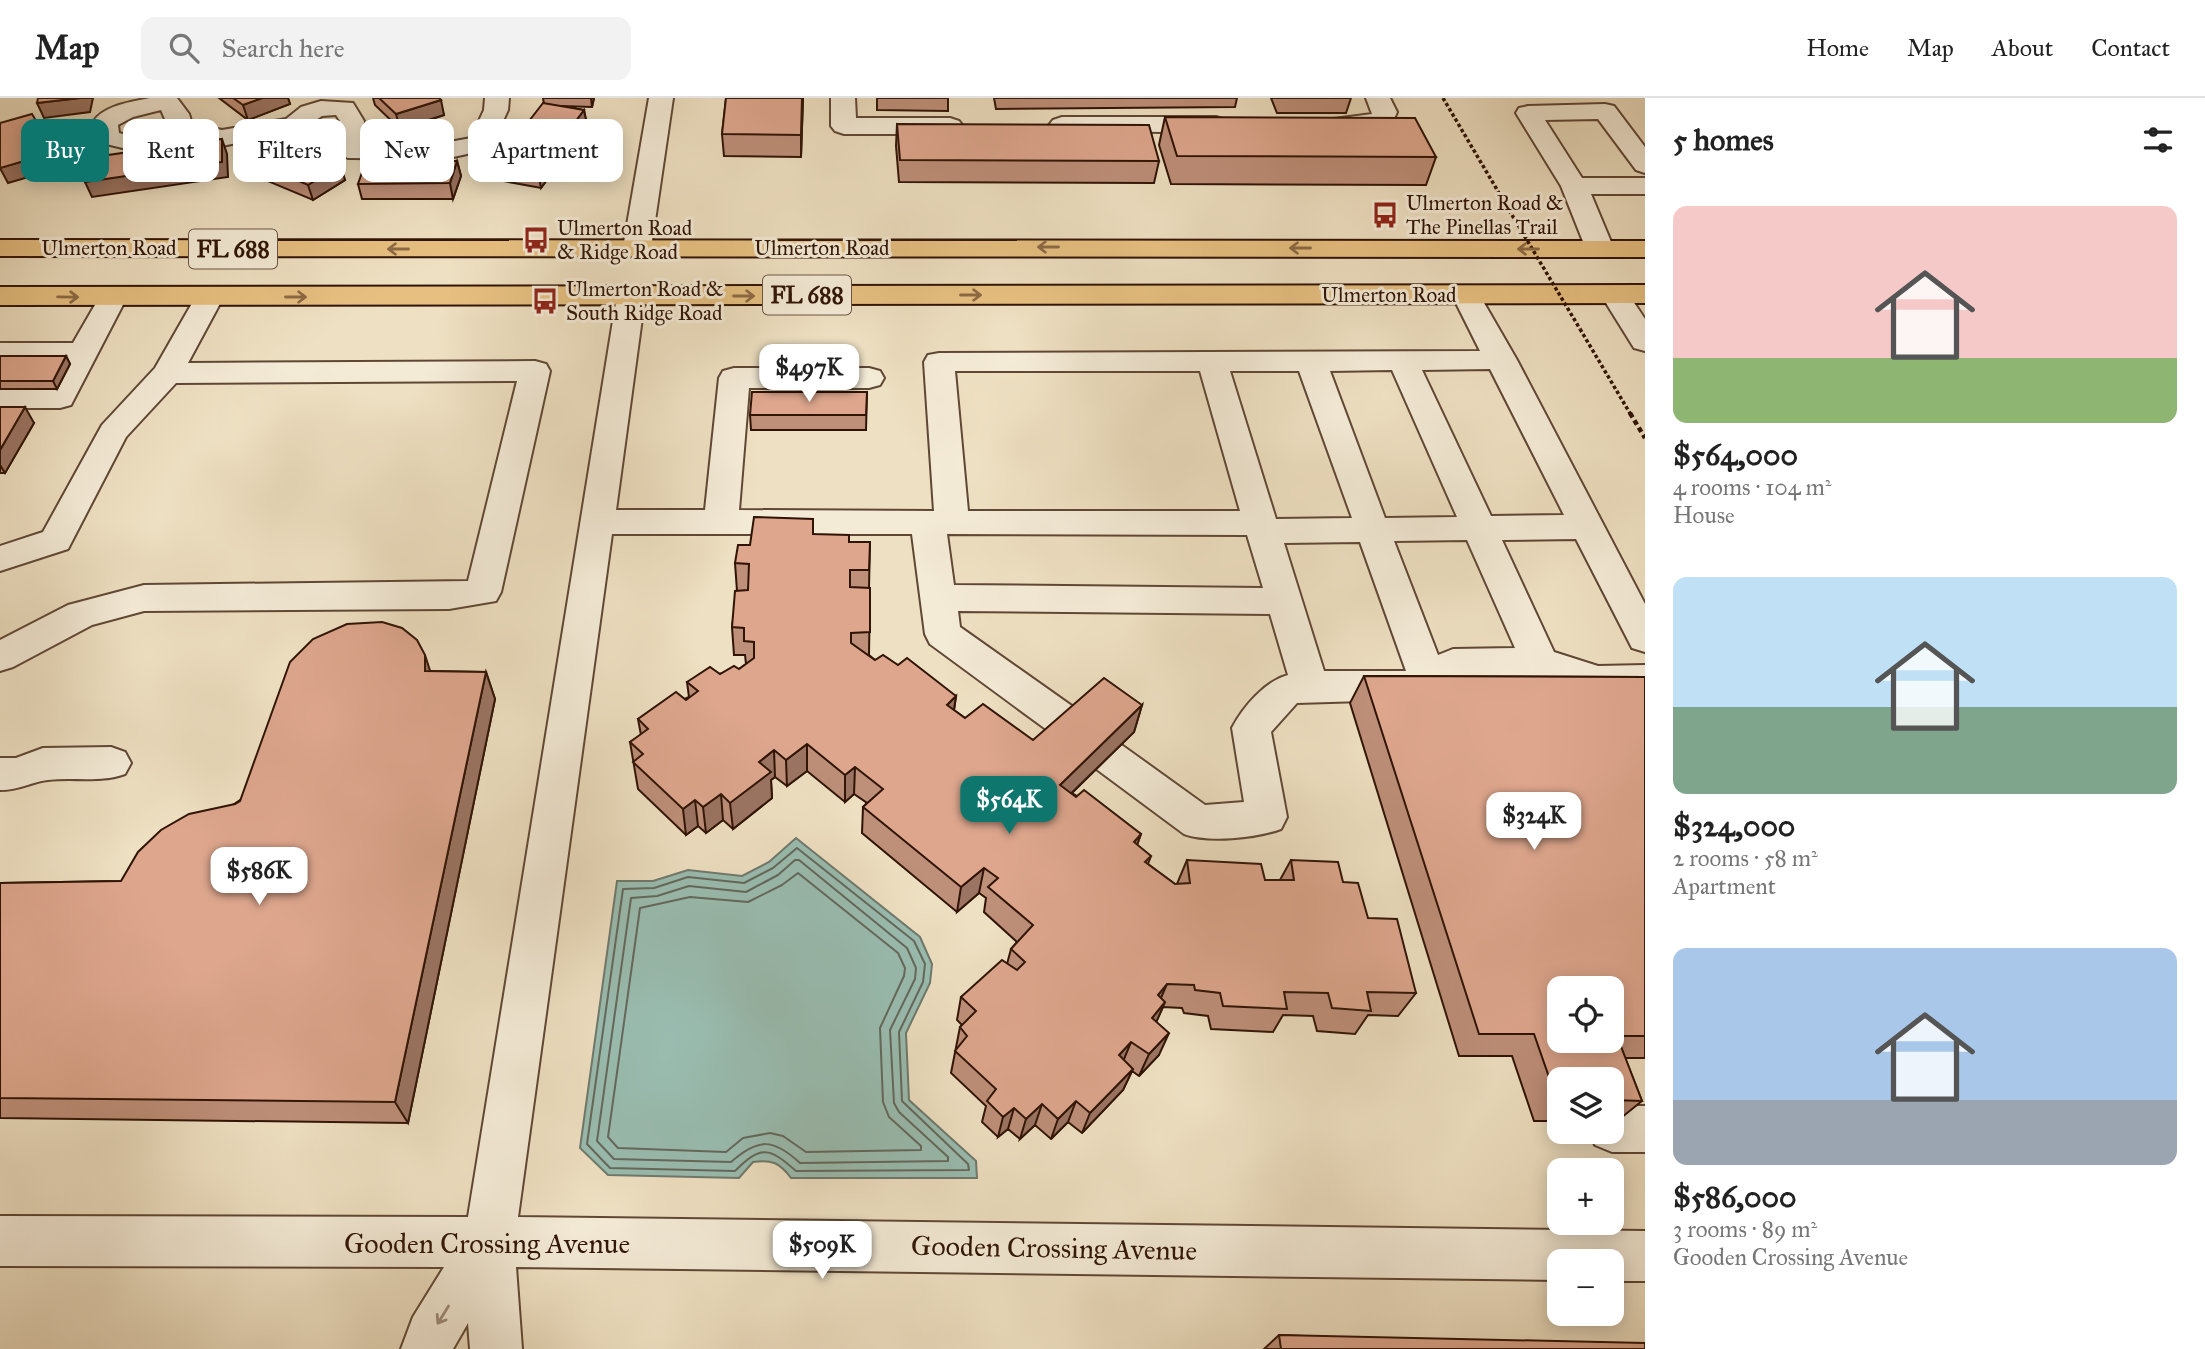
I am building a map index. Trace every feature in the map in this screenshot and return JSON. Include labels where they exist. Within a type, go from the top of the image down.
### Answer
[{"type":"main road","points":[[631,296],[682,273],[991,273],[1053,269],[1154,247]]},
{"type":"main road","name":"Ulmerton Road","points":[[0,248],[1645,249]]},
{"type":"main road","points":[[1087,295],[1175,275],[1548,274],[1600,249]]},
{"type":"main road","points":[[1615,295],[1627,279],[1645,274]]},
{"type":"main road","name":"Ulmerton Road","points":[[0,296],[209,298],[1645,295]]},
{"type":"street","points":[[299,119],[303,114],[321,108],[344,108],[352,121],[348,150],[444,151],[481,144],[496,110],[498,98]]},
{"type":"street","points":[[637,248],[661,98]]},
{"type":"street","points":[[843,98],[844,126],[979,126]]},
{"type":"street","points":[[1304,125],[1359,125],[1382,121],[1385,112],[1378,98]]},
{"type":"street","points":[[123,143],[107,137],[104,122],[125,111],[164,100],[178,119]]},
{"type":"street","points":[[1600,249],[1574,186],[1528,113],[1605,111],[1645,165]]},
{"type":"street","points":[[1033,126],[1237,125]]},
{"type":"street","points":[[1574,186],[1645,186]]},
{"type":"street","points":[[1465,295],[1502,360],[1645,638]]},
{"type":"street","points":[[1615,295],[1644,338]]},
{"type":"street","points":[[496,1349],[489,1242],[631,296]]},
{"type":"street","points":[[0,352],[39,376],[113,297]]},
{"type":"street","points":[[0,559],[56,540],[113,432],[168,373],[209,298]]},
{"type":"street","points":[[1073,727],[943,634],[938,598],[939,362],[1502,360]]},
{"type":"street","points":[[1311,361],[1430,685]]},
{"type":"street","points":[[1403,361],[1540,662]]},
{"type":"street","points":[[1212,362],[1310,686]]},
{"type":"street","points":[[0,657],[81,614],[144,597],[449,596],[483,592],[535,371],[168,373]]},
{"type":"street","points":[[721,522],[734,378],[869,378]]},
{"type":"street","points":[[597,522],[1372,529],[1588,527]]},
{"type":"street","points":[[938,598],[1284,601]]},
{"type":"street","points":[[1109,757],[1198,822],[1267,817],[1251,728],[1286,690],[1310,686],[1430,685],[1453,663],[1540,662],[1598,680],[1645,679]]},
{"type":"street","points":[[0,752],[28,752],[43,764]]},
{"type":"street","points":[[0,774],[18,774],[43,764],[111,763]]},
{"type":"street","points":[[1624,1129],[1645,1129]]},
{"type":"street","name":"Gooden Crossing Avenue","points":[[0,1241],[489,1242],[1645,1256]]},
{"type":"street","points":[[427,1349],[431,1335],[489,1242]]},
{"type":"path","points":[[1443,98],[1645,438]]},
{"type":"water","points":[[796,838],[920,937],[932,964],[930,983],[906,1033],[909,1100],[976,1161],[977,1178],[791,1178],[779,1166],[765,1161],[753,1162],[739,1178],[608,1175],[580,1148],[617,881],[653,881],[688,870],[742,876],[769,862]]},
{"type":"building","points":[[38,98],[80,98],[37,103]]},
{"type":"building","points":[[233,98],[262,98],[243,105]]},
{"type":"building","points":[[379,98],[439,98],[441,100],[396,114]]},
{"type":"building","points":[[726,98],[802,98],[801,135],[722,134]]},
{"type":"building","points":[[543,103],[584,110],[577,119],[531,119]]},
{"type":"building","points":[[32,114],[35,119],[21,119],[21,162],[0,168],[0,123]]},
{"type":"building","points":[[1165,117],[1415,118],[1436,157],[1177,156]]},
{"type":"building","points":[[897,124],[1149,125],[1159,161],[900,160]]},
{"type":"building","points":[[219,139],[222,139],[222,162],[219,162]]},
{"type":"building","points":[[123,153],[123,176],[109,178],[109,155]]},
{"type":"building","points":[[360,178],[360,182],[450,182],[450,183],[358,184]]},
{"type":"building","points":[[0,356],[66,356],[53,381],[0,381]]},
{"type":"building","points":[[752,392],[867,392],[866,415],[750,415]]},
{"type":"building","points":[[0,407],[25,407],[0,450]]},
{"type":"building","points":[[754,517],[813,519],[813,534],[849,535],[849,542],[870,542],[869,570],[850,570],[850,587],[870,588],[870,632],[851,633],[851,643],[875,660],[883,655],[898,665],[907,658],[956,696],[947,705],[965,718],[983,704],[1033,740],[1104,678],[1142,705],[1060,785],[1076,797],[1084,790],[1141,834],[1134,842],[1151,856],[1145,862],[1175,884],[1190,883],[1187,860],[1261,864],[1265,880],[1294,880],[1291,860],[1338,862],[1343,882],[1358,883],[1368,918],[1397,919],[1416,993],[1367,992],[1371,1011],[1332,1008],[1328,993],[1284,992],[1287,1009],[1223,1006],[1220,993],[1195,990],[1194,985],[1167,984],[1158,995],[1165,1002],[1152,1018],[1169,1033],[1149,1054],[1131,1042],[1119,1055],[1133,1069],[1090,1113],[1076,1101],[1058,1119],[1042,1104],[1026,1119],[1014,1108],[1003,1117],[987,1101],[996,1089],[955,1051],[967,1036],[960,1027],[976,1011],[961,997],[1002,960],[1017,970],[1025,962],[1011,949],[1033,925],[988,887],[998,878],[984,868],[961,887],[863,807],[883,789],[855,767],[845,775],[807,744],[786,760],[774,750],[759,762],[771,772],[730,803],[721,794],[703,807],[695,800],[683,809],[633,762],[643,754],[630,742],[648,729],[638,719],[676,692],[686,700],[698,691],[687,682],[710,667],[720,674],[734,666],[739,669],[754,658],[754,642],[744,641],[744,628],[732,627],[735,591],[748,590],[749,564],[735,563],[738,545],[750,545]]},
{"type":"building","points":[[382,622],[402,628],[417,640],[425,655],[425,671],[486,672],[395,1102],[0,1098],[0,883],[121,881],[138,852],[161,830],[189,814],[240,801],[290,662],[313,639],[347,624]]},
{"type":"building","points":[[1364,676],[1645,677],[1645,1036],[1624,1036],[1624,976],[1547,976],[1547,1053],[1624,1053],[1642,1101],[1624,1100],[1624,1067],[1547,1067],[1547,1071],[1534,1034],[1479,1034]]},
{"type":"building","points":[[1279,1335],[1645,1343],[1645,1349],[1281,1349]]},
{"type":"place","name":"Ulmerton Road & The Pinellas Trail","points":[[1385,215]]},
{"type":"place","name":"Ulmerton Road & Ridge Road","points":[[536,240]]},
{"type":"place","name":"Ulmerton Road & South Ridge Road","points":[[545,301]]}]
